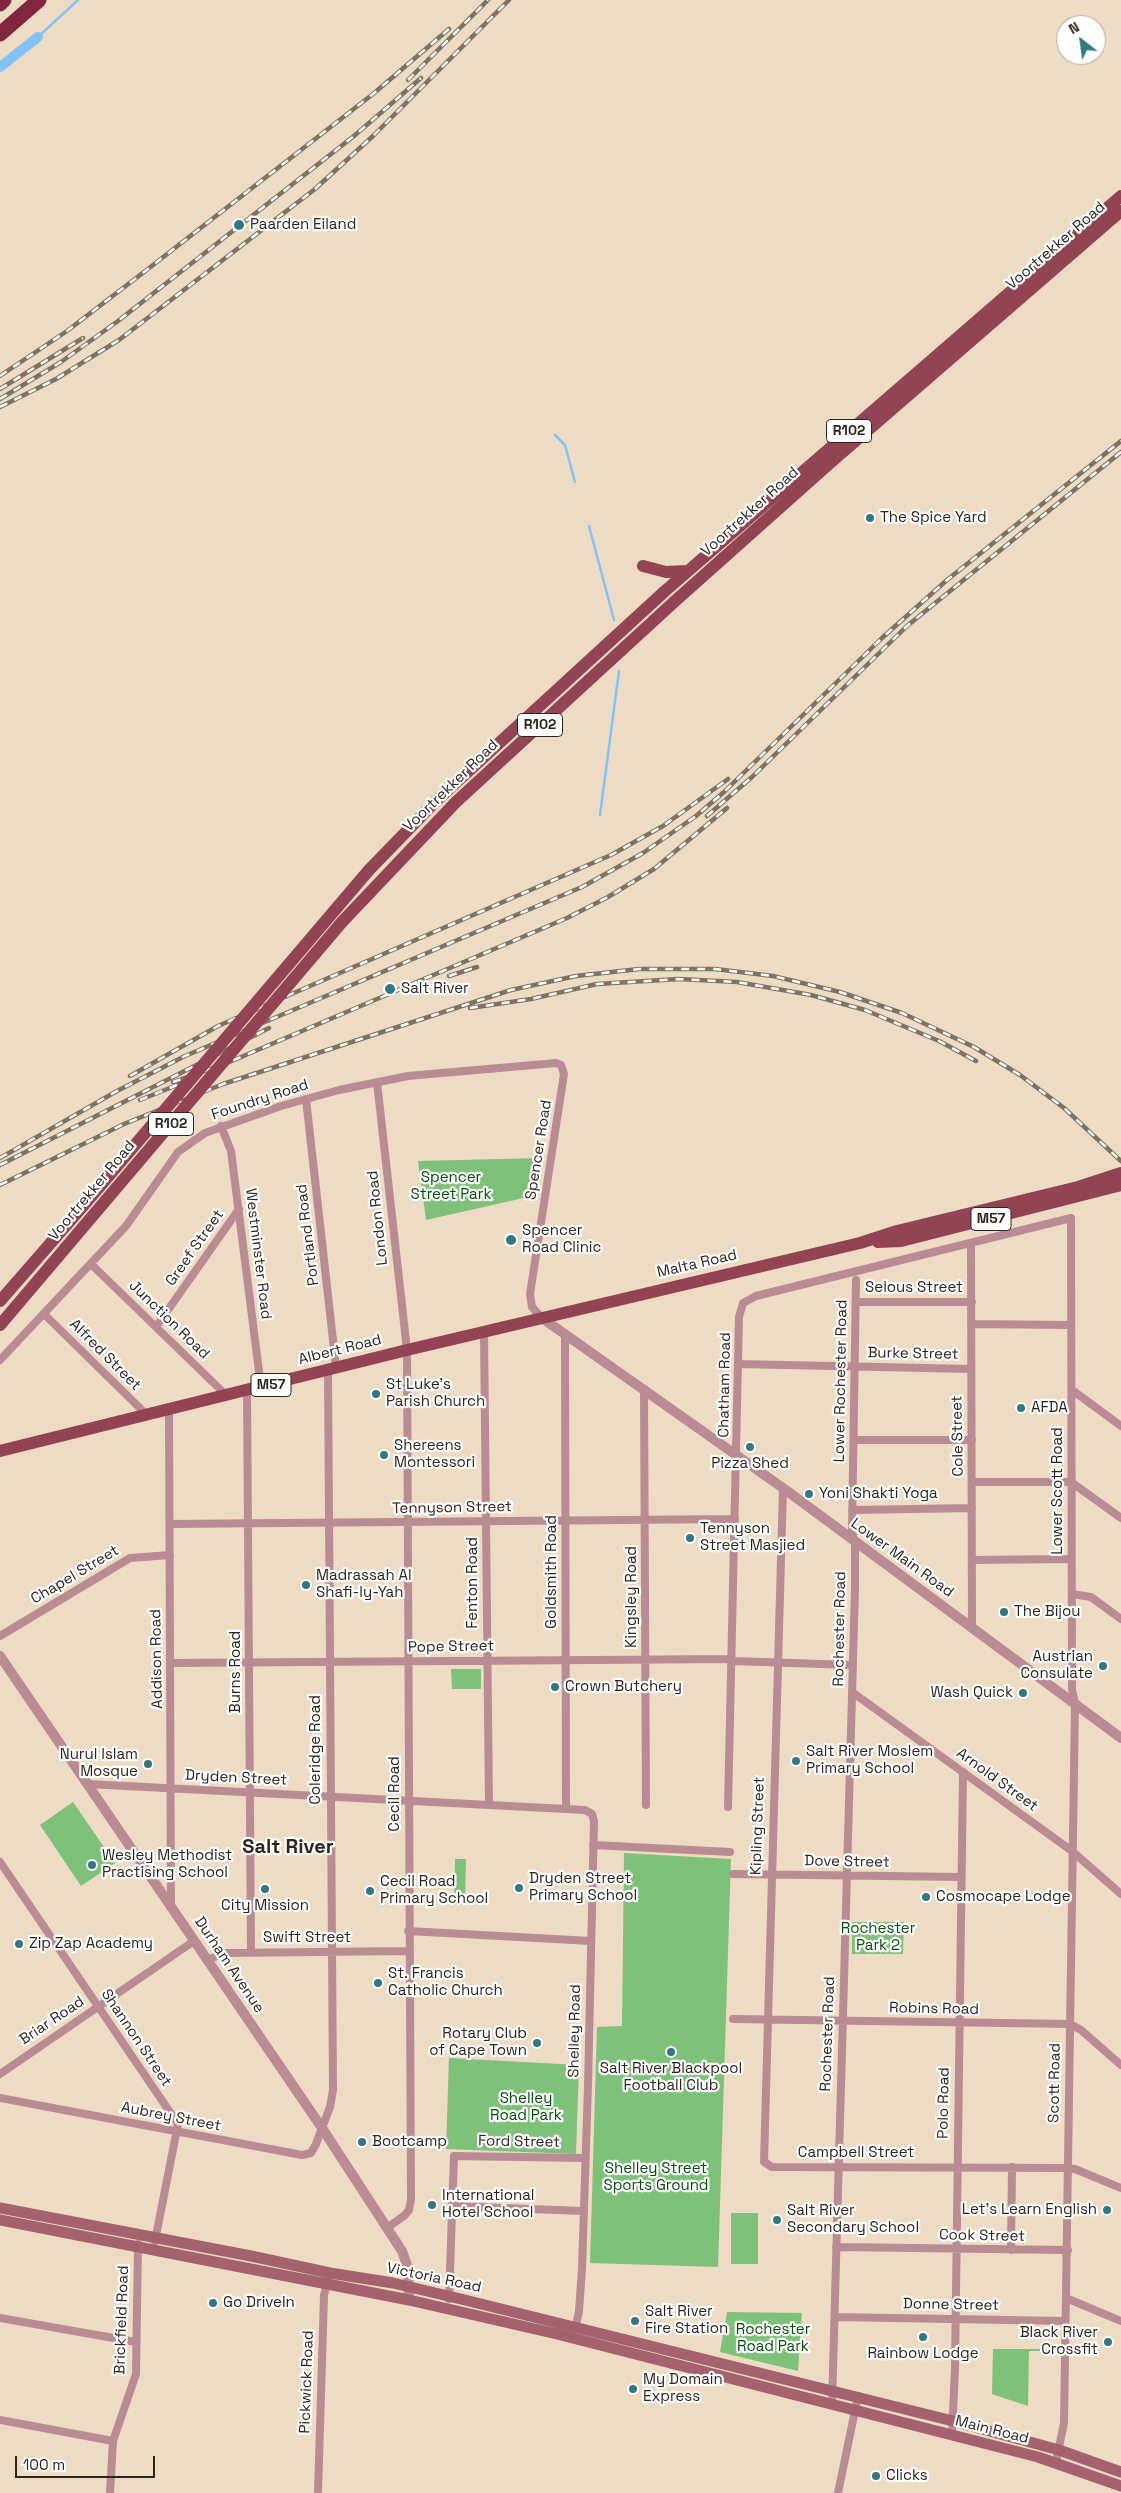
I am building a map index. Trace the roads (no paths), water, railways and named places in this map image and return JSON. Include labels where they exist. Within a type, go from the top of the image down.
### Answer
[{"type":"highway","points":[[0,4],[4,0]]},
{"type":"highway","points":[[0,34],[38,0]]},
{"type":"main road","name":"Voortrekker Road","points":[[1053,263],[1121,196]]},
{"type":"main road","name":"Voortrekker Road","points":[[0,1325],[373,886],[456,802],[756,520],[1053,263],[1121,211]]},
{"type":"main road","name":"Voortrekker Road","points":[[0,1302],[369,870],[436,800],[687,571],[756,520]]},
{"type":"main road","points":[[643,566],[666,572],[687,571]]},
{"type":"main road","name":"Malta Road","points":[[542,1318],[860,1243],[897,1231],[1078,1187],[1121,1173]]},
{"type":"main road","name":"Malta Road","points":[[860,1243],[901,1241],[1121,1185]]},
{"type":"main road","name":"Albert Road","points":[[0,1451],[542,1318]]},
{"type":"main road","name":"Victoria Road","points":[[0,2208],[140,2234],[154,2244]]},
{"type":"main road","name":"Victoria Road","points":[[0,2220],[138,2246],[154,2244],[328,2278],[409,2300],[573,2338],[854,2411]]},
{"type":"main road","name":"Victoria Road","points":[[328,2278],[410,2287],[576,2326],[833,2392],[858,2396]]},
{"type":"main road","points":[[708,2373],[711,2361]]},
{"type":"main road","name":"Main Road","points":[[858,2396],[1060,2450],[1121,2472]]},
{"type":"main road","name":"Main Road","points":[[854,2411],[1056,2462],[1121,2486]]},
{"type":"main road","points":[[1086,2473],[1091,2461]]},
{"type":"street","name":"Foundry Road","points":[[0,1360],[126,1226],[178,1152],[205,1133],[221,1126],[306,1099],[408,1076],[556,1063],[561,1065],[564,1071]]},
{"type":"street","name":"Spencer Road","points":[[542,1318],[532,1307],[530,1294],[564,1071]]},
{"type":"street","name":"London Road","points":[[377,1082],[407,1350]]},
{"type":"street","name":"Portland Road","points":[[306,1099],[332,1368]]},
{"type":"street","name":"Westminster Road","points":[[221,1126],[231,1150],[261,1387]]},
{"type":"street","name":"Greef Street","points":[[156,1327],[239,1209]]},
{"type":"street","name":"Chatham Road","points":[[728,1807],[740,1310],[743,1303],[748,1298],[971,1245],[1071,1218]]},
{"type":"street","name":"Lower Scott Road","points":[[1071,1218],[1072,1390],[1070,1482],[1072,1689],[1075,1704]]},
{"type":"street","name":"Cole Street","points":[[971,1245],[972,1627]]},
{"type":"street","name":"Junction Road","points":[[91,1264],[227,1396]]},
{"type":"street","name":"Lower Rochester Road","points":[[855,1543],[852,1532],[852,1510],[856,1280]]},
{"type":"street","name":"Selous Street","points":[[856,1302],[972,1302]]},
{"type":"street","name":"Alfred Street","points":[[44,1314],[147,1415]]},
{"type":"street","name":"Lower Main Road","points":[[542,1318],[783,1488],[1121,1738]]},
{"type":"street","points":[[972,1324],[1071,1325]]},
{"type":"street","name":"Fenton Road","points":[[484,1332],[489,1804]]},
{"type":"street","name":"Goldsmith Road","points":[[565,1336],[566,1809]]},
{"type":"street","name":"Cecil Road","points":[[387,2228],[405,2216],[409,2210],[411,2199],[408,1951],[407,1350]]},
{"type":"street","name":"Burke Street","points":[[739,1364],[971,1369]]},
{"type":"street","name":"Coleridge Road","points":[[322,2128],[330,2107],[333,2090],[329,1523],[332,1368]]},
{"type":"street","name":"Kingsley Road","points":[[644,1389],[646,1805]]},
{"type":"street","points":[[1072,1390],[1121,1426]]},
{"type":"street","name":"Burns Road","points":[[247,1391],[251,1952]]},
{"type":"street","name":"Addison Road","points":[[169,1410],[171,1907]]},
{"type":"street","points":[[854,1440],[972,1440]]},
{"type":"street","points":[[972,1482],[1070,1482],[1121,1518]]},
{"type":"street","name":"Kipling Street","points":[[766,2165],[763,2158],[766,2019],[783,1488]]},
{"type":"street","points":[[852,1510],[972,1508]]},
{"type":"street","name":"Tennyson Street","points":[[170,1524],[735,1519]]},
{"type":"street","name":"Rochester Road","points":[[832,2405],[855,1543]]},
{"type":"street","name":"Chapel Street","points":[[0,1636],[130,1558],[170,1555]]},
{"type":"street","points":[[972,1560],[1071,1559]]},
{"type":"street","points":[[1072,1594],[1090,1597],[1121,1619]]},
{"type":"street","name":"Pope Street","points":[[171,1662],[409,1662],[487,1659],[646,1658],[852,1665]]},
{"type":"street","name":"Durham Avenue","points":[[1,1660],[88,1784],[322,2128],[387,2228],[406,2260],[410,2287],[409,2300]]},
{"type":"street","name":"Arnold Street","points":[[852,1692],[1072,1851],[1121,1894]]},
{"type":"street","name":"Scott Road","points":[[1056,2462],[1060,2450],[1064,2423],[1075,1704]]},
{"type":"street","name":"Polo Road","points":[[952,2435],[963,1772]]},
{"type":"street","name":"Dryden Street","points":[[88,1784],[489,1804],[585,1810],[592,1814]]},
{"type":"street","name":"Shelley Road","points":[[573,2338],[579,2311],[584,2211],[594,1821],[592,1814]]},
{"type":"street","points":[[593,1845],[730,1852]]},
{"type":"street","name":"Shannon Street","points":[[0,1862],[178,2124],[177,2132]]},
{"type":"street","name":"Dove Street","points":[[733,1874],[961,1877]]},
{"type":"street","points":[[408,1931],[591,1941]]},
{"type":"street","name":"Briar Road","points":[[0,2074],[194,1941]]},
{"type":"street","name":"Swift Street","points":[[207,1960],[226,1953],[408,1951]]},
{"type":"street","name":"Robins Road","points":[[733,2019],[1070,2024]]},
{"type":"street","points":[[1070,2024],[1081,2030],[1121,2065]]},
{"type":"street","name":"Aubrey Street","points":[[0,2098],[302,2155],[310,2153],[322,2128]]},
{"type":"street","points":[[154,2244],[177,2132]]},
{"type":"street","name":"Ford Street","points":[[451,2206],[454,2156],[585,2158]]},
{"type":"street","name":"Campbell Street","points":[[766,2165],[772,2167],[1068,2168],[1075,2169],[1121,2188]]},
{"type":"street","points":[[1011,2250],[1012,2167]]},
{"type":"street","points":[[449,2309],[451,2206],[584,2211]]},
{"type":"street","name":"Brickfield Road","points":[[110,2493],[113,2441],[136,2374],[138,2246],[140,2234]]},
{"type":"street","name":"Cook Street","points":[[836,2247],[1068,2250]]},
{"type":"street","name":"Pickwick Road","points":[[318,2493],[324,2295],[328,2278]]},
{"type":"street","points":[[1066,2298],[1121,2321]]},
{"type":"street","name":"Donne Street","points":[[835,2317],[1065,2321]]},
{"type":"street","points":[[0,2318],[136,2342]]},
{"type":"street","points":[[838,2493],[858,2396]]},
{"type":"street","points":[[0,2420],[113,2441]]},
{"type":"waterway","points":[[38,37],[78,0]]},
{"type":"waterway","points":[[0,67],[38,37]]},
{"type":"waterway","points":[[555,435],[565,445],[575,482]]},
{"type":"waterway","points":[[589,526],[614,620]]},
{"type":"waterway","points":[[600,815],[619,671]]},
{"type":"railway","points":[[408,80],[488,0]]},
{"type":"railway","points":[[0,407],[56,379],[119,340],[315,189],[373,136],[509,0]]},
{"type":"railway","points":[[0,376],[67,331],[144,272],[373,94],[449,29]]},
{"type":"railway","points":[[0,399],[61,362],[118,321],[354,136],[421,78]]},
{"type":"railway","points":[[0,389],[83,338]]},
{"type":"railway","points":[[0,1158],[117,1091],[185,1056],[582,887],[643,853],[696,816],[724,792],[882,638],[947,580],[1121,441]]},
{"type":"railway","points":[[707,816],[752,777],[907,626],[1121,452]]},
{"type":"railway","points":[[130,1076],[218,1026],[611,855],[663,826],[728,779]]},
{"type":"railway","points":[[173,1082],[227,1063],[567,918],[608,897],[654,869],[727,808]]},
{"type":"railway","points":[[449,976],[477,967]]},
{"type":"railway","points":[[0,1185],[124,1124],[223,1084],[511,990],[576,976],[639,969],[715,969],[773,976],[840,992],[902,1013],[974,1047],[1020,1075],[1064,1108],[1121,1161]]},
{"type":"railway","points":[[470,1008],[531,999],[597,984],[679,979],[737,982],[811,995],[865,1010],[939,1041],[976,1061]]},
{"type":"railway","points":[[0,1165],[269,1028]]},
{"type":"railway","points":[[140,1100],[182,1083]]},
{"type":"place","name":"Paarden Eiland","points":[[239,225]]},
{"type":"place","name":"The Spice Yard","points":[[870,518]]},
{"type":"place","name":"Salt River","points":[[390,989]]},
{"type":"place","name":"Spencer Road Clinic","points":[[511,1240]]},
{"type":"place","name":"St Luke's Parish Church","points":[[376,1394]]},
{"type":"place","name":"AFDA","points":[[1021,1408]]},
{"type":"place","name":"Pizza Shed","points":[[750,1447]]},
{"type":"place","name":"Shereens Montessori","points":[[384,1455]]},
{"type":"place","name":"Yoni Shakti Yoga","points":[[809,1494]]},
{"type":"place","name":"Tennyson Street Masjied","points":[[690,1538]]},
{"type":"place","name":"Madrassah Al Shafi-Iy-Yah","points":[[306,1585]]},
{"type":"place","name":"The Bijou","points":[[1004,1612]]},
{"type":"place","name":"Austrian Consulate","points":[[1103,1666]]},
{"type":"place","name":"Crown Butchery","points":[[555,1687]]},
{"type":"place","name":"Wash Quick","points":[[1023,1693]]},
{"type":"place","name":"Salt River Moslem Primary School","points":[[796,1761]]},
{"type":"place","name":"Nurul Islam Mosque","points":[[148,1764]]},
{"type":"place","name":"Wesley Methodist Practising School","points":[[92,1865]]},
{"type":"place","name":"Dryden Street Primary School","points":[[519,1888]]},
{"type":"place","name":"City Mission","points":[[265,1889]]},
{"type":"place","name":"Cecil Road Primary School","points":[[370,1891]]},
{"type":"place","name":"Cosmocape Lodge","points":[[926,1897]]},
{"type":"place","name":"Zip Zap Academy","points":[[19,1944]]},
{"type":"place","name":"St. Francis Catholic Church","points":[[378,1983]]},
{"type":"place","name":"Rotary Club of Cape Town","points":[[537,2043]]},
{"type":"place","name":"Salt River Blackpool Football Club","points":[[671,2052]]},
{"type":"place","name":"Bootcamp","points":[[362,2142]]},
{"type":"place","name":"International Hotel School","points":[[432,2205]]},
{"type":"place","name":"Let's Learn English","points":[[1107,2210]]},
{"type":"place","name":"Salt River Secondary School","points":[[777,2220]]},
{"type":"place","name":"Go DriveIn","points":[[213,2303]]},
{"type":"place","name":"Salt River Fire Station","points":[[635,2321]]},
{"type":"place","name":"Rainbow Lodge","points":[[923,2337]]},
{"type":"place","name":"Black River Crossfit","points":[[1108,2342]]},
{"type":"place","name":"My Domain Express","points":[[633,2389]]},
{"type":"place","name":"Clicks","points":[[876,2476]]},
{"type":"district","name":"Salt River","points":[[288,1848]]},
{"type":"park label","name":"Spencer Street Park","points":[[451,1186]]},
{"type":"park label","name":"Rochester Park 2","points":[[878,1938]]},
{"type":"park label","name":"Shelley Road Park","points":[[526,2108]]},
{"type":"park label","name":"Shelley Street Sports Ground","points":[[656,2178]]},
{"type":"park label","name":"Rochester Road Park","points":[[773,2338]]}]
